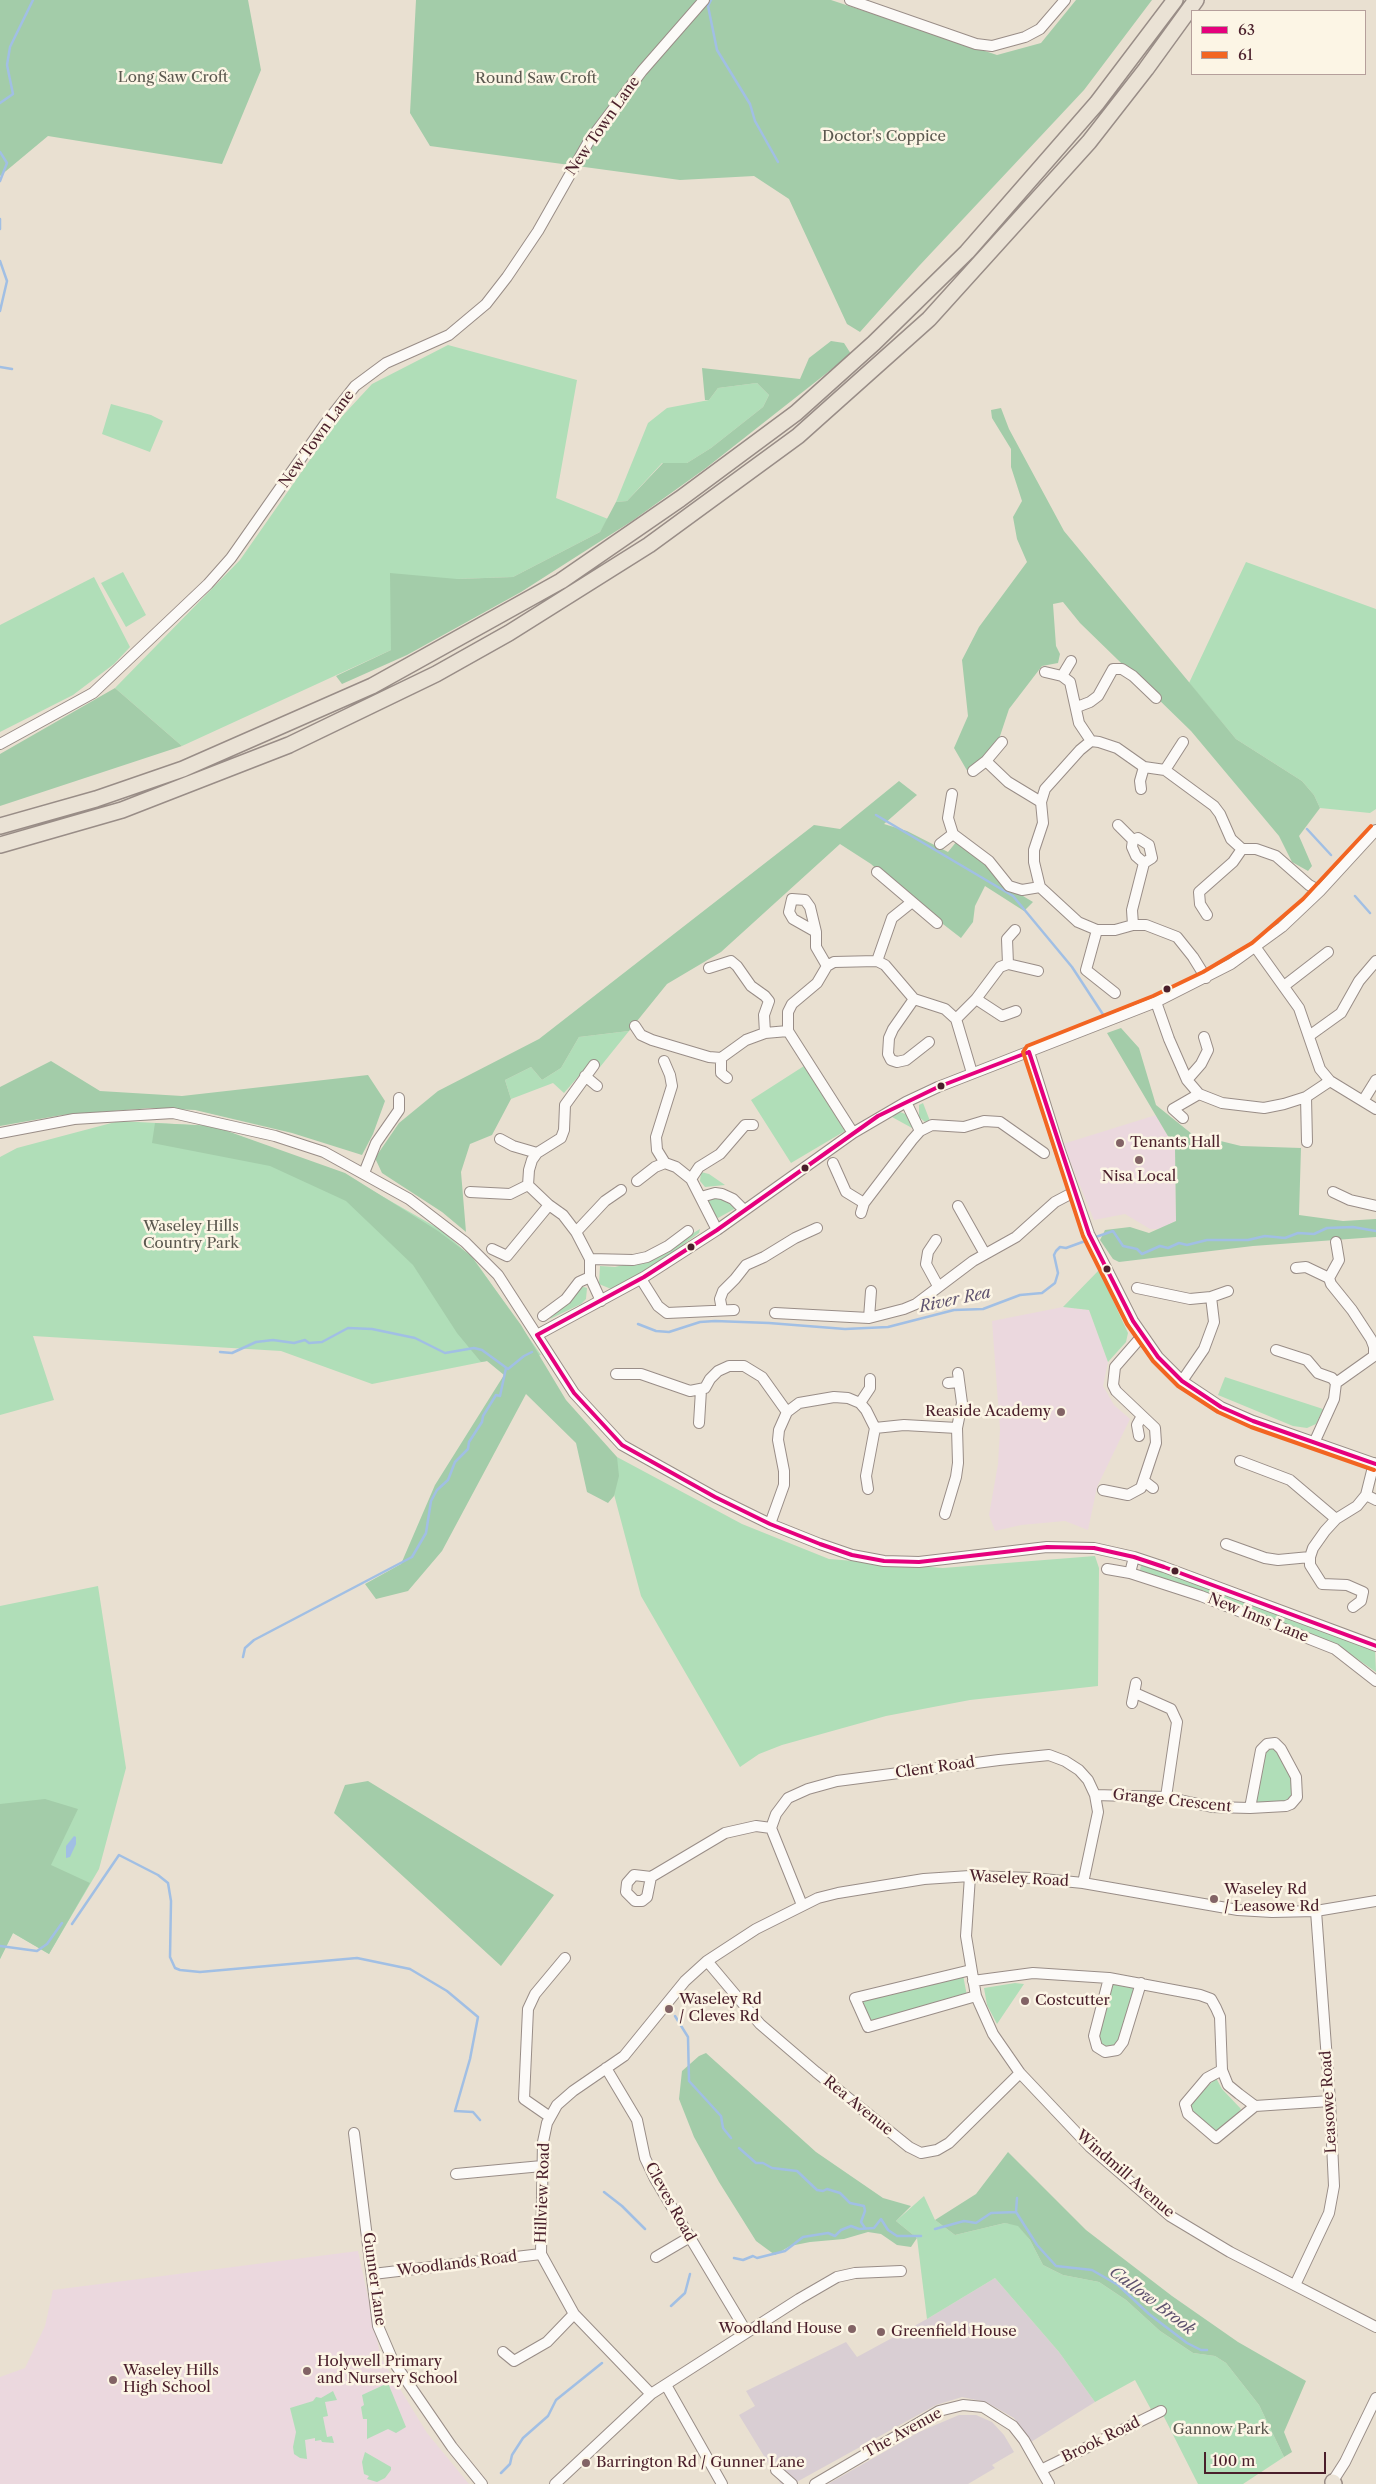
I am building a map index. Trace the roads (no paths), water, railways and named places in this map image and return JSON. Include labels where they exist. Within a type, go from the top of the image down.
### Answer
[{"type":"highway","points":[[0,826],[96,799],[183,769],[372,686],[561,581],[680,500],[796,414],[874,343],[967,252],[1097,103],[1175,0]]},
{"type":"highway","points":[[0,846],[122,810],[289,745],[436,674],[510,633],[649,545],[798,436],[929,319],[1089,142],[1196,0]]},
{"type":"street","name":"New Town Lane","points":[[0,744],[94,693],[208,584],[231,558],[324,424],[355,386],[386,363],[449,335],[486,304],[507,278],[538,231],[589,141],[642,72],[704,0]]},
{"type":"street","points":[[850,0],[976,44],[992,46],[1025,37],[1040,29],[1065,0]]},
{"type":"street","points":[[1062,676],[1071,660]]},
{"type":"street","points":[[1077,707],[1090,702],[1098,696],[1113,669],[1122,669],[1133,676],[1156,698]]},
{"type":"street","points":[[1045,672],[1062,676],[1070,682],[1079,723],[1091,741]]},
{"type":"street","points":[[1206,978],[1193,957],[1177,937],[1157,928],[1133,925],[1115,930],[1097,930],[1078,922],[1040,887],[1034,856],[1043,823],[1041,802],[1045,789],[1080,750],[1091,741],[1117,748],[1144,768],[1165,770],[1214,806],[1220,814],[1230,839],[1242,849],[1256,850],[1276,856],[1320,891]]},
{"type":"street","points":[[973,771],[986,761],[1002,742]]},
{"type":"street","points":[[1165,770],[1183,742]]},
{"type":"street","points":[[986,761],[1008,782],[1041,802]]},
{"type":"street","points":[[1141,789],[1140,780],[1144,768]]},
{"type":"street","points":[[952,794],[948,818],[953,834],[989,861],[1009,886],[1022,890],[1040,887]]},
{"type":"street","points":[[1118,825],[1133,840]]},
{"type":"street","points":[[537,1335],[641,1279],[717,1230],[853,1132],[906,1102],[972,1073],[1156,1002],[1206,978],[1256,948],[1282,928],[1320,891],[1376,830]]},
{"type":"street","points":[[940,844],[953,834]]},
{"type":"street","points":[[1133,840],[1138,838],[1149,845],[1152,858],[1144,863],[1132,910],[1133,925]]},
{"type":"street","points":[[1133,840],[1132,847],[1136,856],[1144,863]]},
{"type":"street","points":[[1207,915],[1200,904],[1199,892],[1233,862],[1242,849]]},
{"type":"street","points":[[877,872],[937,923]]},
{"type":"street","points":[[877,961],[892,918],[912,902]]},
{"type":"street","points":[[1008,964],[1007,939],[1015,930]]},
{"type":"street","points":[[1097,930],[1086,970],[1115,993]]},
{"type":"street","points":[[816,932],[816,947],[827,966]]},
{"type":"street","points":[[1256,948],[1299,1008],[1320,1069],[1330,1081],[1376,1109]]},
{"type":"street","points":[[1284,986],[1328,952]]},
{"type":"street","points":[[709,968],[730,961],[737,966],[751,986],[765,996],[769,1002],[764,1015],[765,1033]]},
{"type":"street","points":[[853,1132],[788,1030],[788,1012],[792,1004],[817,983],[827,966],[834,962],[877,961],[885,965],[914,999],[945,1009],[956,1019],[972,1073]]},
{"type":"street","points":[[1308,1036],[1340,1013],[1359,981],[1376,961]]},
{"type":"street","points":[[956,1019],[976,999],[1000,968],[1008,964],[1038,971]]},
{"type":"street","points":[[914,999],[892,1029],[889,1038],[888,1054],[891,1060],[897,1062],[906,1060],[929,1042]]},
{"type":"street","points":[[976,999],[1002,1016],[1016,1011]]},
{"type":"street","points":[[1156,1002],[1187,1080],[1199,1094],[1222,1103],[1257,1107],[1284,1104],[1306,1097],[1330,1081]]},
{"type":"street","points":[[635,1026],[642,1035],[652,1040],[709,1057],[720,1058],[746,1040],[765,1033],[788,1030]]},
{"type":"street","points":[[1187,1080],[1201,1064],[1208,1050],[1204,1037]]},
{"type":"street","points":[[1028,1052],[1074,1192],[1090,1234],[1129,1315],[1158,1357],[1182,1380],[1221,1407],[1253,1422],[1375,1464],[1366,1495],[1357,1506],[1336,1519],[1313,1548],[1310,1557],[1310,1565],[1322,1584],[1347,1585],[1363,1592],[1361,1601],[1353,1607]]},
{"type":"street","points":[[720,1058],[721,1073],[727,1078]]},
{"type":"street","points":[[664,1061],[670,1074],[672,1086],[656,1137],[657,1150],[665,1163],[676,1167],[691,1179],[717,1230]]},
{"type":"street","points":[[528,1186],[529,1170],[537,1153],[556,1142],[564,1134],[565,1105],[594,1065]]},
{"type":"street","points":[[585,1076],[597,1086]]},
{"type":"street","points":[[1363,1101],[1376,1080]]},
{"type":"street","points":[[1183,1118],[1173,1109],[1199,1094]]},
{"type":"street","points":[[1306,1097],[1307,1142]]},
{"type":"street","points":[[364,1173],[376,1143],[400,1110],[399,1098]]},
{"type":"street","points":[[906,1102],[920,1132]]},
{"type":"street","name":"New Inns Lane","points":[[0,1133],[74,1119],[173,1113],[275,1136],[324,1152],[409,1199],[465,1242],[498,1275],[574,1393],[622,1445],[715,1497],[770,1524],[852,1555],[884,1561],[919,1562],[1047,1547],[1094,1548],[1134,1557],[1376,1646]]},
{"type":"street","points":[[833,1163],[846,1192],[863,1208],[920,1132],[932,1125],[964,1127],[984,1121],[1000,1122],[1044,1153]]},
{"type":"street","points":[[691,1179],[699,1167],[720,1154],[745,1125],[753,1125]]},
{"type":"street","points":[[500,1139],[513,1146],[537,1153]]},
{"type":"street","points":[[637,1181],[655,1167],[665,1163]]},
{"type":"street","points":[[470,1192],[510,1194],[528,1186]]},
{"type":"street","points":[[528,1186],[563,1215],[576,1232],[590,1259],[590,1277],[601,1301]]},
{"type":"street","points":[[576,1232],[605,1201],[621,1190]]},
{"type":"street","points":[[775,1313],[869,1318],[916,1304],[938,1286],[985,1254],[1016,1237],[1055,1202],[1074,1192]]},
{"type":"street","points":[[1333,1192],[1350,1200],[1376,1206]]},
{"type":"street","points":[[701,1197],[715,1193],[722,1194],[733,1199],[744,1210]]},
{"type":"street","points":[[492,1249],[509,1260],[549,1205]]},
{"type":"street","points":[[958,1206],[985,1254]]},
{"type":"street","points":[[722,1310],[720,1299],[723,1291],[735,1280],[746,1264],[764,1257],[795,1238],[817,1228]]},
{"type":"street","points":[[590,1259],[633,1260],[647,1257],[668,1246],[688,1230]]},
{"type":"street","points":[[936,1240],[928,1252],[926,1264],[938,1286]]},
{"type":"street","points":[[1329,1278],[1339,1260],[1336,1242]]},
{"type":"street","points":[[1296,1268],[1306,1267],[1329,1278],[1331,1284],[1374,1338],[1375,1356],[1336,1383]]},
{"type":"street","points":[[543,1316],[566,1299],[579,1282],[590,1277]]},
{"type":"street","points":[[641,1279],[658,1306],[667,1313],[734,1310]]},
{"type":"street","points":[[1137,1288],[1190,1298],[1211,1297],[1228,1291]]},
{"type":"street","points":[[869,1318],[871,1291]]},
{"type":"street","points":[[1182,1380],[1204,1349],[1214,1322],[1211,1297]]},
{"type":"street","points":[[1103,1490],[1132,1494],[1141,1488],[1157,1438],[1155,1428],[1116,1391],[1112,1378],[1115,1367],[1142,1336]]},
{"type":"street","points":[[1276,1350],[1307,1360],[1318,1372],[1332,1378],[1336,1383],[1334,1399],[1314,1443]]},
{"type":"street","points":[[616,1374],[628,1377],[641,1374],[690,1392],[705,1388],[718,1371],[729,1366],[744,1366],[762,1377],[787,1412]]},
{"type":"street","points":[[860,1403],[870,1388],[870,1379]]},
{"type":"street","points":[[950,1509],[956,1477],[957,1428],[962,1402],[955,1379]]},
{"type":"street","points":[[699,1423],[701,1390]]},
{"type":"street","points":[[770,1524],[784,1485],[784,1471],[778,1440],[779,1430],[787,1412],[799,1403],[822,1398],[848,1398],[860,1403],[875,1428],[866,1476],[868,1489]]},
{"type":"street","points":[[1139,1436],[1137,1425],[1142,1416]]},
{"type":"street","points":[[875,1428],[904,1425],[957,1428]]},
{"type":"street","points":[[1240,1461],[1290,1480],[1336,1519]]},
{"type":"street","points":[[1144,1481],[1153,1488]]},
{"type":"street","points":[[1366,1495],[1376,1500]]},
{"type":"street","points":[[1226,1544],[1265,1558],[1310,1557]]},
{"type":"street","points":[[1130,1573],[1134,1557]]},
{"type":"street","name":"New Inns Lane","points":[[1106,1569],[1130,1573],[1201,1596],[1335,1649],[1376,1682]]},
{"type":"street","points":[[1134,1693],[1171,1708],[1176,1722],[1166,1797]]},
{"type":"street","name":"Grange Crescent","points":[[1095,1795],[1166,1797],[1212,1807],[1250,1808],[1286,1806],[1291,1804],[1297,1797],[1296,1778],[1281,1749],[1275,1744],[1266,1744],[1261,1750],[1250,1808]]},
{"type":"street","name":"Clent Road","points":[[771,1828],[776,1814],[788,1798],[808,1789],[837,1781],[1049,1755],[1065,1761],[1078,1770],[1088,1780],[1095,1795],[1098,1812],[1083,1883]]},
{"type":"street","points":[[651,1877],[725,1833],[756,1826],[771,1828],[802,1905]]},
{"type":"street","name":"Waseley Road","points":[[685,1981],[707,1961],[756,1929],[802,1905],[838,1893],[924,1879],[970,1876],[1083,1883],[1238,1910],[1316,1911],[1376,1901]]},
{"type":"street","name":"Windmill Avenue","points":[[970,1876],[966,1914],[970,1970],[976,1996],[994,2034],[1020,2073],[1090,2147],[1170,2216],[1230,2252],[1376,2326]]},
{"type":"street","name":"Leasowe Road","points":[[1295,2284],[1331,2204],[1334,2186],[1316,1911]]},
{"type":"street","points":[[550,2116],[524,2099],[528,2010],[535,1994],[565,1958]]},
{"type":"street","name":"Rea Avenue","points":[[707,1961],[760,2024],[816,2072],[909,2146],[921,2153],[936,2150],[949,2143],[1020,2073]]},
{"type":"street","points":[[970,1970],[855,1998],[868,2027],[976,1996]]},
{"type":"street","points":[[973,1982],[1033,1973],[1109,1978],[1200,1995],[1211,1999],[1220,2017],[1222,2070],[1228,2085],[1255,2106]]},
{"type":"street","points":[[1109,1978],[1094,2036],[1097,2047],[1105,2052],[1117,2050],[1123,2042],[1141,1984]]},
{"type":"street","name":"Hillview Road","points":[[651,2394],[574,2314],[541,2254],[543,2142],[550,2116],[557,2105],[573,2091],[624,2056],[636,2044],[685,1981]]},
{"type":"street","name":"Cleves Road","points":[[606,2068],[637,2120],[646,2158],[654,2179],[746,2331]]},
{"type":"street","points":[[1222,2070],[1207,2078],[1185,2104],[1188,2114],[1216,2138],[1255,2106],[1330,2102]]},
{"type":"street","name":"Gunner Lane","points":[[354,2133],[378,2326],[393,2361],[452,2446],[482,2484]]},
{"type":"street","points":[[456,2174],[542,2166]]},
{"type":"street","points":[[656,2257],[690,2237]]},
{"type":"street","name":"Woodlands Road","points":[[373,2274],[541,2254]]},
{"type":"street","points":[[554,2484],[651,2394],[746,2331],[837,2277],[855,2273],[901,2270]]},
{"type":"street","points":[[503,2352],[514,2361],[547,2342],[574,2314]]},
{"type":"street","points":[[666,2385],[722,2484]]},
{"type":"street","points":[[1333,2483],[1376,2398]]},
{"type":"street","name":"The Avenue","points":[[815,2484],[939,2411],[963,2405],[983,2407],[1014,2426],[1049,2484]]},
{"type":"street","name":"Brook Road","points":[[1041,2470],[1161,2411]]},
{"type":"street","points":[[776,2470],[792,2484]]},
{"type":"water","points":[[74,1836],[76,1837],[76,1844],[70,1857],[66,1858],[66,1846]]},
{"type":"waterway","points":[[0,103],[13,94],[7,65],[10,47],[33,0]]},
{"type":"waterway","points":[[711,0],[708,6],[717,50],[750,104],[755,121],[778,162]]},
{"type":"waterway","points":[[0,152],[7,163],[0,181]]},
{"type":"waterway","points":[[0,219],[0,229]]},
{"type":"waterway","points":[[0,261],[7,281],[0,311]]},
{"type":"waterway","points":[[0,367],[12,369]]},
{"type":"waterway","points":[[876,815],[1013,896],[1072,967],[1104,1016]]},
{"type":"waterway","points":[[1307,829],[1331,855]]},
{"type":"waterway","points":[[1355,896],[1370,913]]},
{"type":"waterway","name":"River Rea","points":[[1093,1238],[1113,1231],[1123,1246],[1137,1249],[1142,1254],[1160,1246],[1168,1248],[1179,1243],[1187,1245],[1207,1240],[1248,1240],[1265,1236],[1285,1238],[1298,1233],[1314,1234],[1327,1228],[1353,1227],[1376,1231]]},
{"type":"waterway","name":"River Rea","points":[[638,1324],[656,1331],[669,1332],[700,1322],[715,1321],[845,1329],[888,1327],[954,1310],[983,1309],[1020,1295],[1042,1293],[1055,1283],[1058,1273],[1054,1255],[1056,1251],[1060,1247],[1066,1248],[1088,1240]]},
{"type":"waterway","name":"River Rea","points":[[220,1352],[232,1353],[256,1342],[273,1340],[294,1343],[305,1340],[309,1343],[322,1342],[348,1328],[372,1329],[415,1338],[445,1353],[474,1348],[482,1350],[508,1369],[532,1352]]},
{"type":"waterway","points":[[243,1657],[245,1648],[254,1640],[412,1557],[426,1533],[431,1501],[437,1490],[448,1480],[455,1462],[468,1449],[469,1442],[496,1395],[500,1396],[506,1368]]},
{"type":"waterway","points":[[72,1924],[119,1855],[158,1875],[168,1883],[171,1901],[170,1957],[175,1968],[180,1970],[200,1972],[357,1958],[410,1969],[447,1991],[478,2017],[470,2059],[455,2111],[473,2112],[480,2120]]},
{"type":"waterway","points":[[0,1946],[37,1951],[47,1944],[62,1923]]},
{"type":"waterway","points":[[675,2016],[688,2037],[689,2081],[721,2116],[723,2128],[731,2138]]},
{"type":"waterway","points":[[739,2148],[756,2163],[763,2163],[772,2168],[797,2171],[817,2190],[823,2191],[827,2189],[840,2193],[850,2203],[864,2206],[865,2211],[861,2222],[865,2228]]},
{"type":"waterway","points":[[604,2192],[622,2206],[645,2229]]},
{"type":"waterway","points":[[1016,2212],[1017,2198]]},
{"type":"waterway","name":"Callow Brook","points":[[935,2229],[964,2221],[976,2223],[991,2213],[1016,2212],[1037,2245],[1056,2266],[1092,2270],[1118,2285],[1149,2314],[1187,2343],[1201,2350],[1207,2350]]},
{"type":"waterway","points":[[734,2258],[743,2260],[753,2256],[757,2258],[785,2251],[803,2237],[828,2233],[835,2236],[841,2230],[851,2226],[859,2229],[874,2228],[881,2219],[888,2230],[897,2236],[921,2236]]},
{"type":"waterway","points":[[671,2306],[685,2293],[690,2274]]},
{"type":"waterway","points":[[501,2473],[510,2464],[512,2455],[523,2438],[548,2416],[556,2400],[602,2363]]},
{"type":"place","name":"Tenants Hall","points":[[1120,1143]]},
{"type":"place","name":"Nisa Local","points":[[1139,1160]]},
{"type":"place","name":"Reaside Academy","points":[[1061,1412]]},
{"type":"place","name":"Waseley Rd / Leasowe Rd","points":[[1214,1899]]},
{"type":"place","name":"Costcutter","points":[[1025,2001]]},
{"type":"place","name":"Waseley Rd / Cleves Rd","points":[[669,2009]]},
{"type":"place","name":"Woodland House","points":[[852,2329]]},
{"type":"place","name":"Greenfield House","points":[[881,2332]]},
{"type":"place","name":"Holywell Primary and Nursery School","points":[[307,2371]]},
{"type":"place","name":"Waseley Hills High School","points":[[113,2380]]},
{"type":"place","name":"Barrington Rd / Gunner Lane","points":[[586,2463]]},
{"type":"park label","name":"Long Saw Croft","points":[[173,78]]},
{"type":"park label","name":"Round Saw Croft","points":[[536,79]]},
{"type":"park label","name":"Doctor's Coppice","points":[[884,137]]},
{"type":"park label","name":"Waseley Hills Country Park","points":[[191,1236]]},
{"type":"park label","name":"Gannow Park","points":[[1221,2430]]}]
